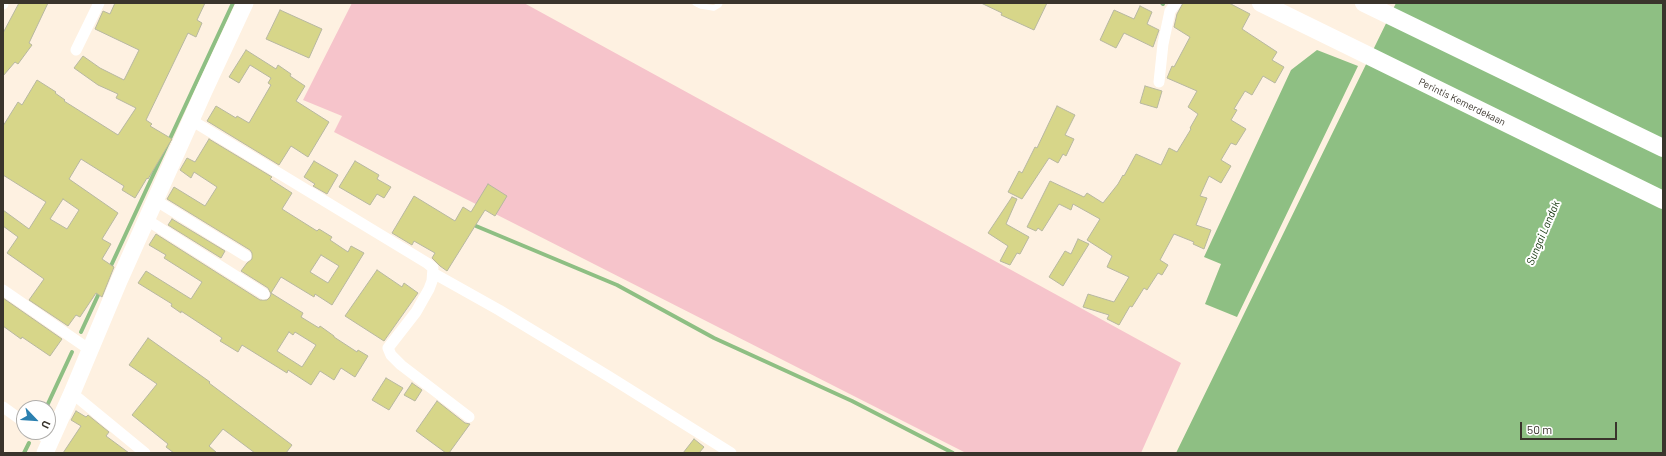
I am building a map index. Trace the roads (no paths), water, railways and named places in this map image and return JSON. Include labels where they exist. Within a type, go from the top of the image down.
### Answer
[{"type":"highway","name":"Perintis Kemerdekaan","points":[[1261,3],[1663,200]]},
{"type":"highway","points":[[1364,3],[1663,148]]},
{"type":"main road","points":[[44,442],[72,393],[119,281],[245,3]]},
{"type":"street","points":[[76,50],[99,3]]},
{"type":"street","points":[[1159,82],[1163,44],[1170,12],[1176,3]]},
{"type":"street","points":[[191,120],[433,268],[429,289],[416,312],[388,348],[391,355],[401,365],[469,417]]},
{"type":"street","points":[[155,200],[246,256]]},
{"type":"street","points":[[147,220],[264,294]]},
{"type":"street","points":[[433,273],[499,310],[731,453]]},
{"type":"street","points":[[3,290],[90,350]]},
{"type":"street","points":[[72,393],[145,453]]},
{"type":"street","points":[[3,407],[16,416]]},
{"type":"lane","points":[[695,3],[701,6],[714,8],[719,6],[720,3]]},
{"type":"water","name":"Sungai Landak","points":[[1396,3],[1663,3],[1663,453],[1176,453]]},
{"type":"water","points":[[1317,50],[1358,66],[1237,317],[1205,304],[1221,264],[1204,257],[1291,70]]},
{"type":"waterway","points":[[109,270],[233,3]]},
{"type":"waterway","points":[[476,226],[617,285],[714,338],[852,401],[953,453]]},
{"type":"waterway","points":[[81,332],[100,291]]},
{"type":"waterway","points":[[50,400],[72,352]]},
{"type":"waterway","points":[[24,453],[29,443]]}]
